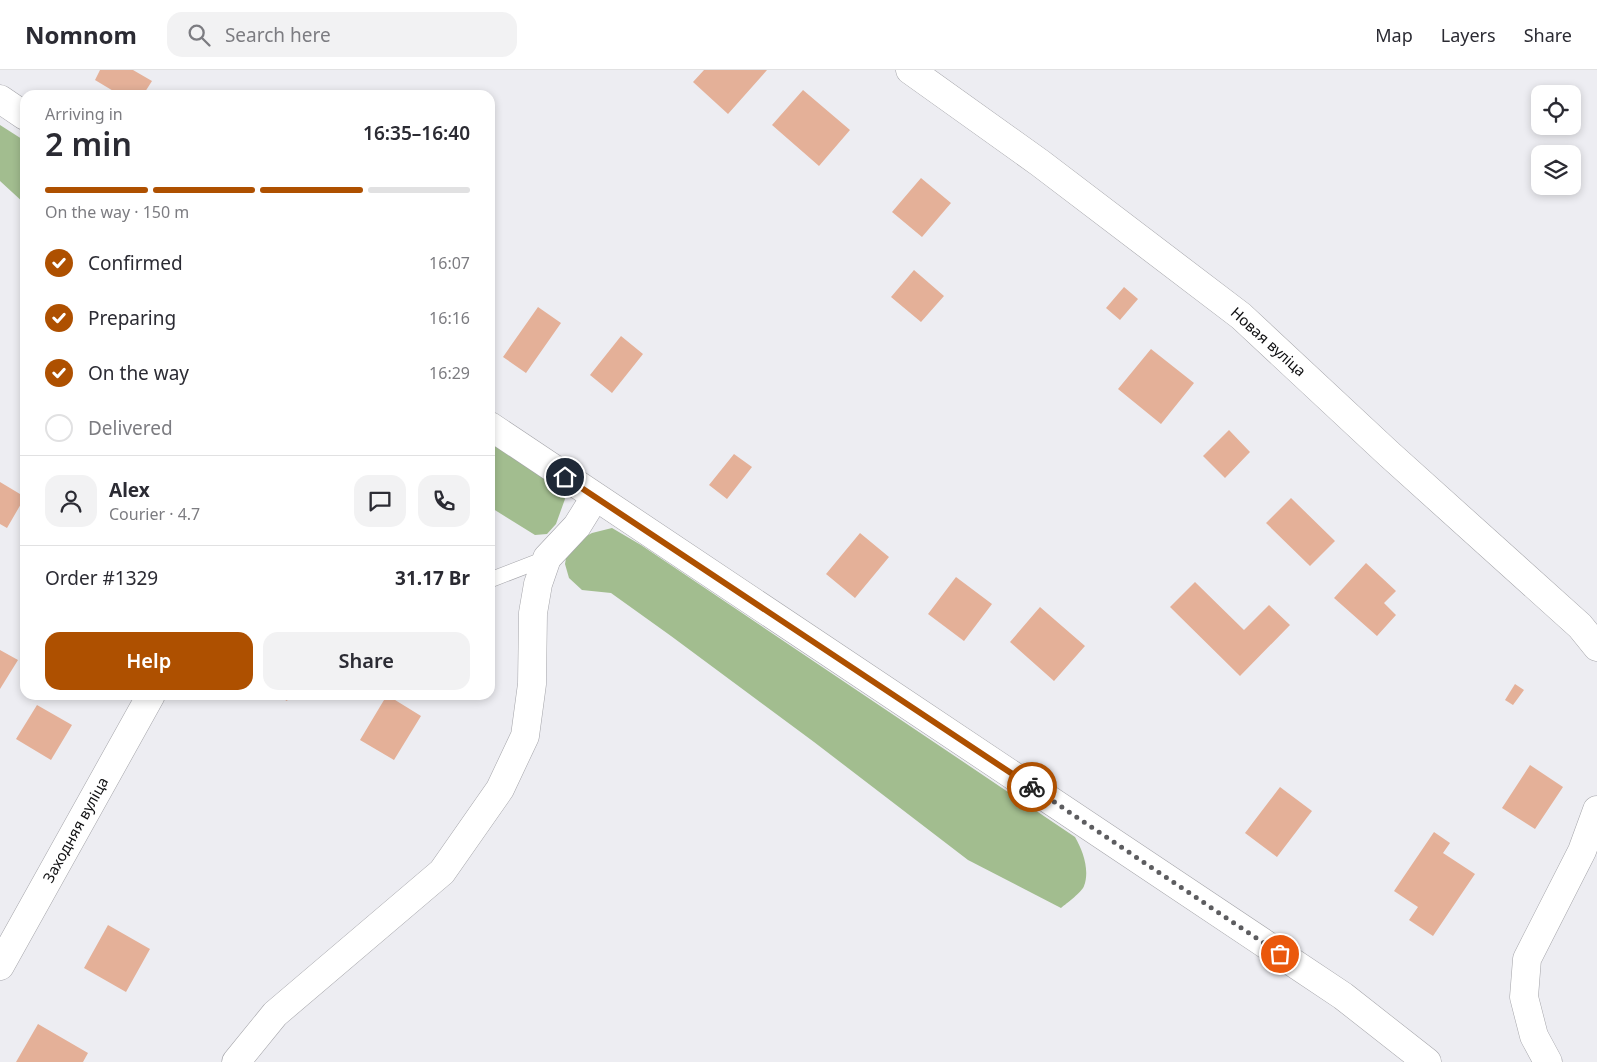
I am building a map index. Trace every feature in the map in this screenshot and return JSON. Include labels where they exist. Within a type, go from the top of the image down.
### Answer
[{"type":"street","name":"Новая вуліца","points":[[910,70],[1040,163],[1241,316],[1389,454],[1580,626],[1597,648]]},
{"type":"street","points":[[0,99],[20,113]]},
{"type":"street","points":[[495,429],[1343,996],[1427,1062]]},
{"type":"street","points":[[236,1062],[275,1014],[442,872],[500,789],[526,736],[532,684],[533,613],[538,584],[547,558],[577,526],[595,497]]},
{"type":"street","name":"Заходняя вуліца","points":[[0,966],[148,700]]},
{"type":"street","points":[[1548,1062],[1534,1036],[1524,997],[1527,958],[1582,851],[1597,810]]},
{"type":"lane","points":[[495,578],[547,558]]},
{"type":"green space","points":[[0,125],[20,138],[20,199],[0,181]]},
{"type":"green space","points":[[495,445],[563,491],[565,499],[556,524],[547,534],[535,535],[495,510]]},
{"type":"green space","points":[[612,528],[641,545],[1075,837],[1081,848],[1086,867],[1086,880],[1083,888],[1061,908],[968,860],[814,742],[611,593],[582,590],[569,578],[565,564],[568,546],[592,533]]},
{"type":"building","points":[[100,70],[133,70],[152,81],[146,90],[112,90],[95,80]]},
{"type":"building","points":[[704,70],[767,70],[728,114],[693,82]]},
{"type":"building","points":[[803,90],[850,130],[819,166],[772,125]]},
{"type":"building","points":[[921,178],[951,203],[922,237],[892,212]]},
{"type":"building","points":[[914,270],[944,296],[921,322],[891,297]]},
{"type":"building","points":[[1124,287],[1138,299],[1120,320],[1106,308]]},
{"type":"building","points":[[538,307],[561,323],[526,373],[503,357]]},
{"type":"building","points":[[621,336],[643,354],[612,393],[590,375]]},
{"type":"building","points":[[1151,349],[1194,383],[1161,424],[1118,389]]},
{"type":"building","points":[[1229,430],[1250,452],[1225,478],[1203,456]]},
{"type":"building","points":[[734,454],[752,467],[727,499],[709,485]]},
{"type":"building","points":[[0,482],[20,494],[20,506],[7,528],[0,524]]},
{"type":"building","points":[[1291,498],[1335,541],[1310,566],[1266,523]]},
{"type":"building","points":[[860,533],[889,557],[855,598],[826,574]]},
{"type":"building","points":[[1366,563],[1396,591],[1384,603],[1396,615],[1377,636],[1334,598]]},
{"type":"building","points":[[956,577],[992,604],[964,641],[928,614]]},
{"type":"building","points":[[1195,582],[1244,630],[1269,605],[1290,625],[1240,676],[1170,607]]},
{"type":"building","points":[[1040,607],[1085,646],[1054,681],[1010,642]]},
{"type":"building","points":[[0,650],[18,660],[0,689]]},
{"type":"building","points":[[1515,684],[1524,690],[1513,705],[1505,700]]},
{"type":"building","points":[[384,700],[395,700],[421,716],[394,760],[360,740]]},
{"type":"building","points":[[37,705],[72,725],[51,760],[16,739]]},
{"type":"building","points":[[1530,765],[1563,787],[1535,829],[1502,808]]},
{"type":"building","points":[[1280,787],[1312,811],[1277,857],[1245,833]]},
{"type":"building","points":[[1434,832],[1450,843],[1443,853],[1475,874],[1433,936],[1409,920],[1418,907],[1394,891]]},
{"type":"building","points":[[108,925],[150,949],[126,992],[84,968]]},
{"type":"building","points":[[38,1024],[88,1053],[83,1062],[16,1062]]},
{"type":"way so far","points":[[1032,787],[1280,954]]},
{"type":"route","points":[[565,477],[1032,787]]}]
